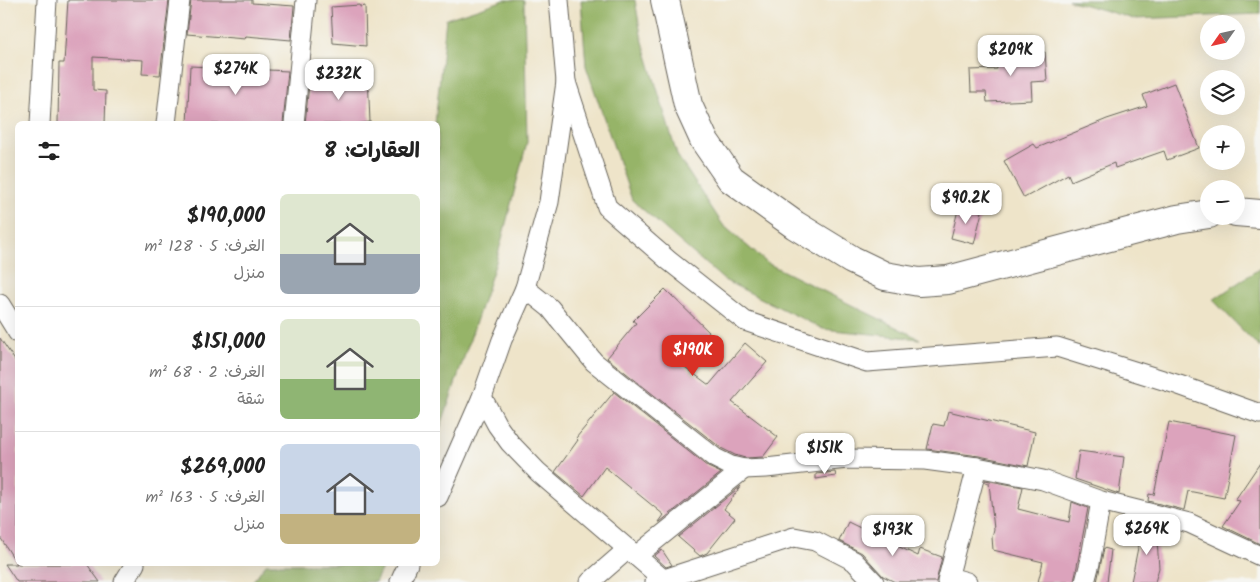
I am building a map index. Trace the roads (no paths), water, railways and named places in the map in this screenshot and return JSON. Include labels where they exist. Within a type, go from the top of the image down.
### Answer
[{"type":"main road","points":[[665,0],[688,105],[704,140],[731,179],[795,225],[852,260],[885,276],[918,282],[948,280],[1177,219],[1200,215]]},
{"type":"main road","points":[[1245,213],[1260,214]]},
{"type":"street","points":[[40,121],[47,0]]},
{"type":"street","points":[[166,121],[180,0]]},
{"type":"street","points":[[294,121],[306,0]]},
{"type":"street","points":[[440,492],[482,397],[502,340],[525,288],[549,202],[566,82],[559,0]]},
{"type":"street","points":[[566,82],[607,207],[668,260],[745,321],[868,362],[1057,348],[1180,385],[1260,414]]},
{"type":"street","points":[[525,288],[550,308],[594,362],[715,458],[731,466],[744,469],[766,468],[847,459],[925,460],[977,467],[1043,480],[1101,501],[1189,524],[1260,556]]},
{"type":"street","points":[[0,304],[15,328]]},
{"type":"street","points":[[482,397],[510,443],[538,472],[632,552],[660,581],[794,537],[815,542],[854,561],[874,582]]},
{"type":"street","points":[[954,580],[977,467]]},
{"type":"street","points":[[590,582],[744,469]]},
{"type":"street","points":[[1085,582],[1101,501]]},
{"type":"street","points":[[124,582],[134,566]]},
{"type":"street","points":[[400,582],[407,566]]}]
